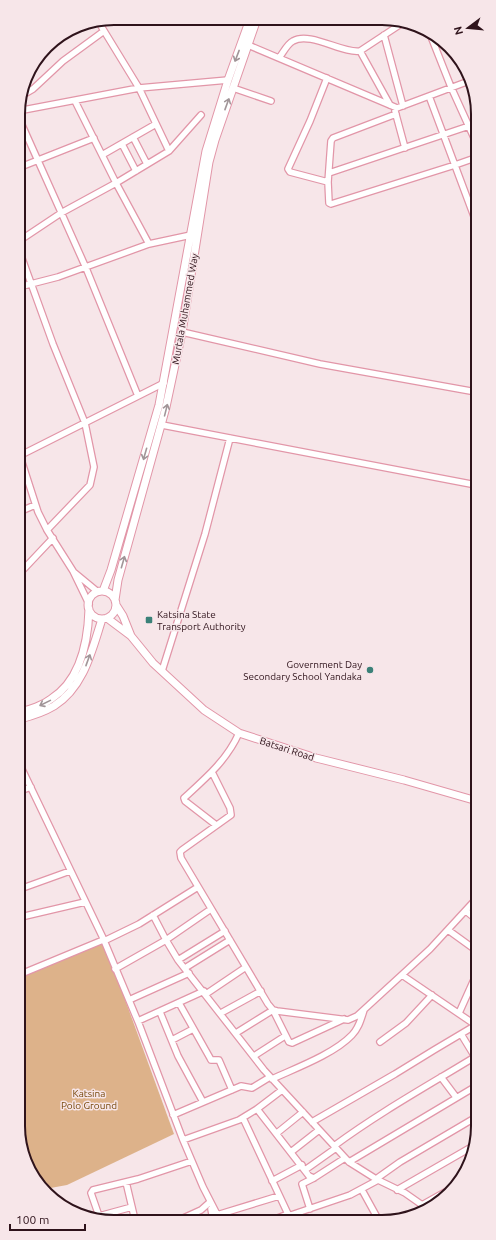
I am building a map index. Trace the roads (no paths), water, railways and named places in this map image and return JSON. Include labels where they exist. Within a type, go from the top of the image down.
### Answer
[{"type":"main road","name":"Murtala Muhammed Way","points":[[101,591],[110,570],[159,405],[202,168],[212,129],[248,25]]},
{"type":"main road","name":"Murtala Muhammed Way","points":[[116,603],[118,580],[162,425],[182,332],[209,162],[215,140],[255,25]]},
{"type":"main road","points":[[25,710],[52,699],[68,685],[74,676],[87,640],[89,606],[90,599],[93,594],[101,591],[108,592],[113,595],[132,636]]},
{"type":"main road","points":[[25,718],[37,714],[55,705],[72,689],[85,669],[104,618],[112,615],[115,611],[116,603]]},
{"type":"main road","points":[[89,606],[96,617],[104,618],[132,636]]},
{"type":"main road","name":"Batsari Road","points":[[132,636],[153,663],[204,710],[239,733],[316,758],[404,780],[471,799]]},
{"type":"street","points":[[101,26],[139,88],[169,151]]},
{"type":"street","points":[[278,58],[293,40],[299,39],[320,41],[353,51],[360,50],[397,27]]},
{"type":"street","points":[[28,92],[64,61],[104,31]]},
{"type":"street","points":[[384,35],[403,106]]},
{"type":"street","points":[[433,41],[451,88],[471,131]]},
{"type":"street","points":[[248,45],[399,108],[465,82]]},
{"type":"street","points":[[360,50],[396,114],[405,148]]},
{"type":"street","points":[[327,78],[310,121],[288,169],[290,172],[328,182]]},
{"type":"street","points":[[25,110],[139,88],[228,80]]},
{"type":"street","points":[[233,88],[271,101]]},
{"type":"street","points":[[429,96],[471,208]]},
{"type":"street","points":[[75,101],[116,183],[149,244]]},
{"type":"street","points":[[396,114],[333,138],[331,141],[328,173],[329,203],[332,204],[471,159]]},
{"type":"street","points":[[25,237],[61,213],[116,183],[169,151],[201,115]]},
{"type":"street","points":[[102,155],[156,124]]},
{"type":"street","points":[[328,173],[469,126]]},
{"type":"street","points":[[25,132],[86,268],[138,396]]},
{"type":"street","points":[[133,137],[147,164]]},
{"type":"street","points":[[25,165],[94,138]]},
{"type":"street","points":[[122,144],[136,171]]},
{"type":"street","points":[[25,286],[86,268],[149,244],[191,235]]},
{"type":"street","points":[[25,266],[53,344],[84,423],[94,467],[90,485],[47,530]]},
{"type":"street","points":[[182,332],[320,364],[471,391]]},
{"type":"street","points":[[25,452],[164,383]]},
{"type":"street","points":[[162,425],[471,484]]},
{"type":"street","points":[[162,671],[205,534],[230,438]]},
{"type":"street","points":[[25,474],[35,505],[47,530],[73,571],[89,606]]},
{"type":"street","points":[[25,509],[35,505]]},
{"type":"street","points":[[25,569],[53,538]]},
{"type":"street","points":[[73,571],[101,591]]},
{"type":"street","points":[[216,826],[185,801],[184,798],[212,772],[234,744],[239,733]]},
{"type":"street","points":[[212,772],[230,808],[231,815],[180,852],[181,858],[273,1010],[289,1042],[292,1043],[344,1019]]},
{"type":"street","points":[[25,775],[104,940],[138,1022],[183,1140],[215,1215]]},
{"type":"street","points":[[25,789],[31,787]]},
{"type":"street","points":[[25,887],[70,871]]},
{"type":"street","points":[[25,972],[140,924],[198,887]]},
{"type":"street","points":[[25,916],[85,902]]},
{"type":"street","points":[[236,1033],[273,1010],[352,1019],[364,1010],[430,949],[471,905]]},
{"type":"street","points":[[116,969],[166,940],[211,909]]},
{"type":"street","points":[[466,911],[471,915]]},
{"type":"street","points":[[153,915],[178,960],[205,992],[271,1078],[319,1130],[347,1160],[377,1180],[422,1205]]},
{"type":"street","points":[[448,930],[471,947]]},
{"type":"street","points":[[178,960],[225,931]]},
{"type":"street","points":[[129,1000],[187,971],[230,940]]},
{"type":"street","points":[[138,1022],[205,992],[246,967]]},
{"type":"street","points":[[402,975],[471,1022]]},
{"type":"street","points":[[459,1013],[471,986]]},
{"type":"street","points":[[221,1013],[261,991]]},
{"type":"street","points":[[380,1042],[406,1023],[432,995]]},
{"type":"street","points":[[179,1003],[211,1060],[219,1060],[232,1090]]},
{"type":"street","points":[[174,1115],[242,1086],[252,1088],[328,1053],[352,1035],[361,1022],[364,1010]]},
{"type":"street","points":[[160,1012],[178,1056],[202,1102]]},
{"type":"street","points":[[172,1040],[193,1029]]},
{"type":"street","points":[[312,1122],[471,1029]]},
{"type":"street","points":[[461,1034],[471,1049]]},
{"type":"street","points":[[254,1056],[285,1036]]},
{"type":"street","points":[[272,1181],[303,1168],[399,1102],[471,1059]]},
{"type":"street","points":[[441,1077],[456,1098]]},
{"type":"street","points":[[310,1208],[302,1185],[303,1183],[347,1160],[471,1089]]},
{"type":"street","points":[[183,1140],[243,1118],[282,1090]]},
{"type":"street","points":[[257,1109],[309,1176],[314,1178]]},
{"type":"street","points":[[277,1133],[303,1112]]},
{"type":"street","points":[[243,1118],[279,1196],[288,1214],[291,1215],[362,1190],[400,1162],[471,1120]]},
{"type":"street","points":[[291,1152],[319,1130]]},
{"type":"street","points":[[397,1190],[468,1150]]},
{"type":"street","points":[[98,1213],[91,1193],[94,1190],[154,1174],[192,1161]]},
{"type":"street","points":[[126,1182],[134,1215]]},
{"type":"street","points":[[362,1190],[376,1215]]},
{"type":"street","points":[[225,1215],[279,1196]]},
{"type":"street","points":[[190,1215],[201,1210],[210,1202]]},
{"type":"street","points":[[106,1214],[132,1207]]},
{"type":"place","name":"Katsina State Transport Authority","points":[[149,620]]},
{"type":"place","name":"Government Day Secondary School Yandaka","points":[[370,670]]},
{"type":"park label","name":"Katsina Polo Ground","points":[[89,1098]]}]
